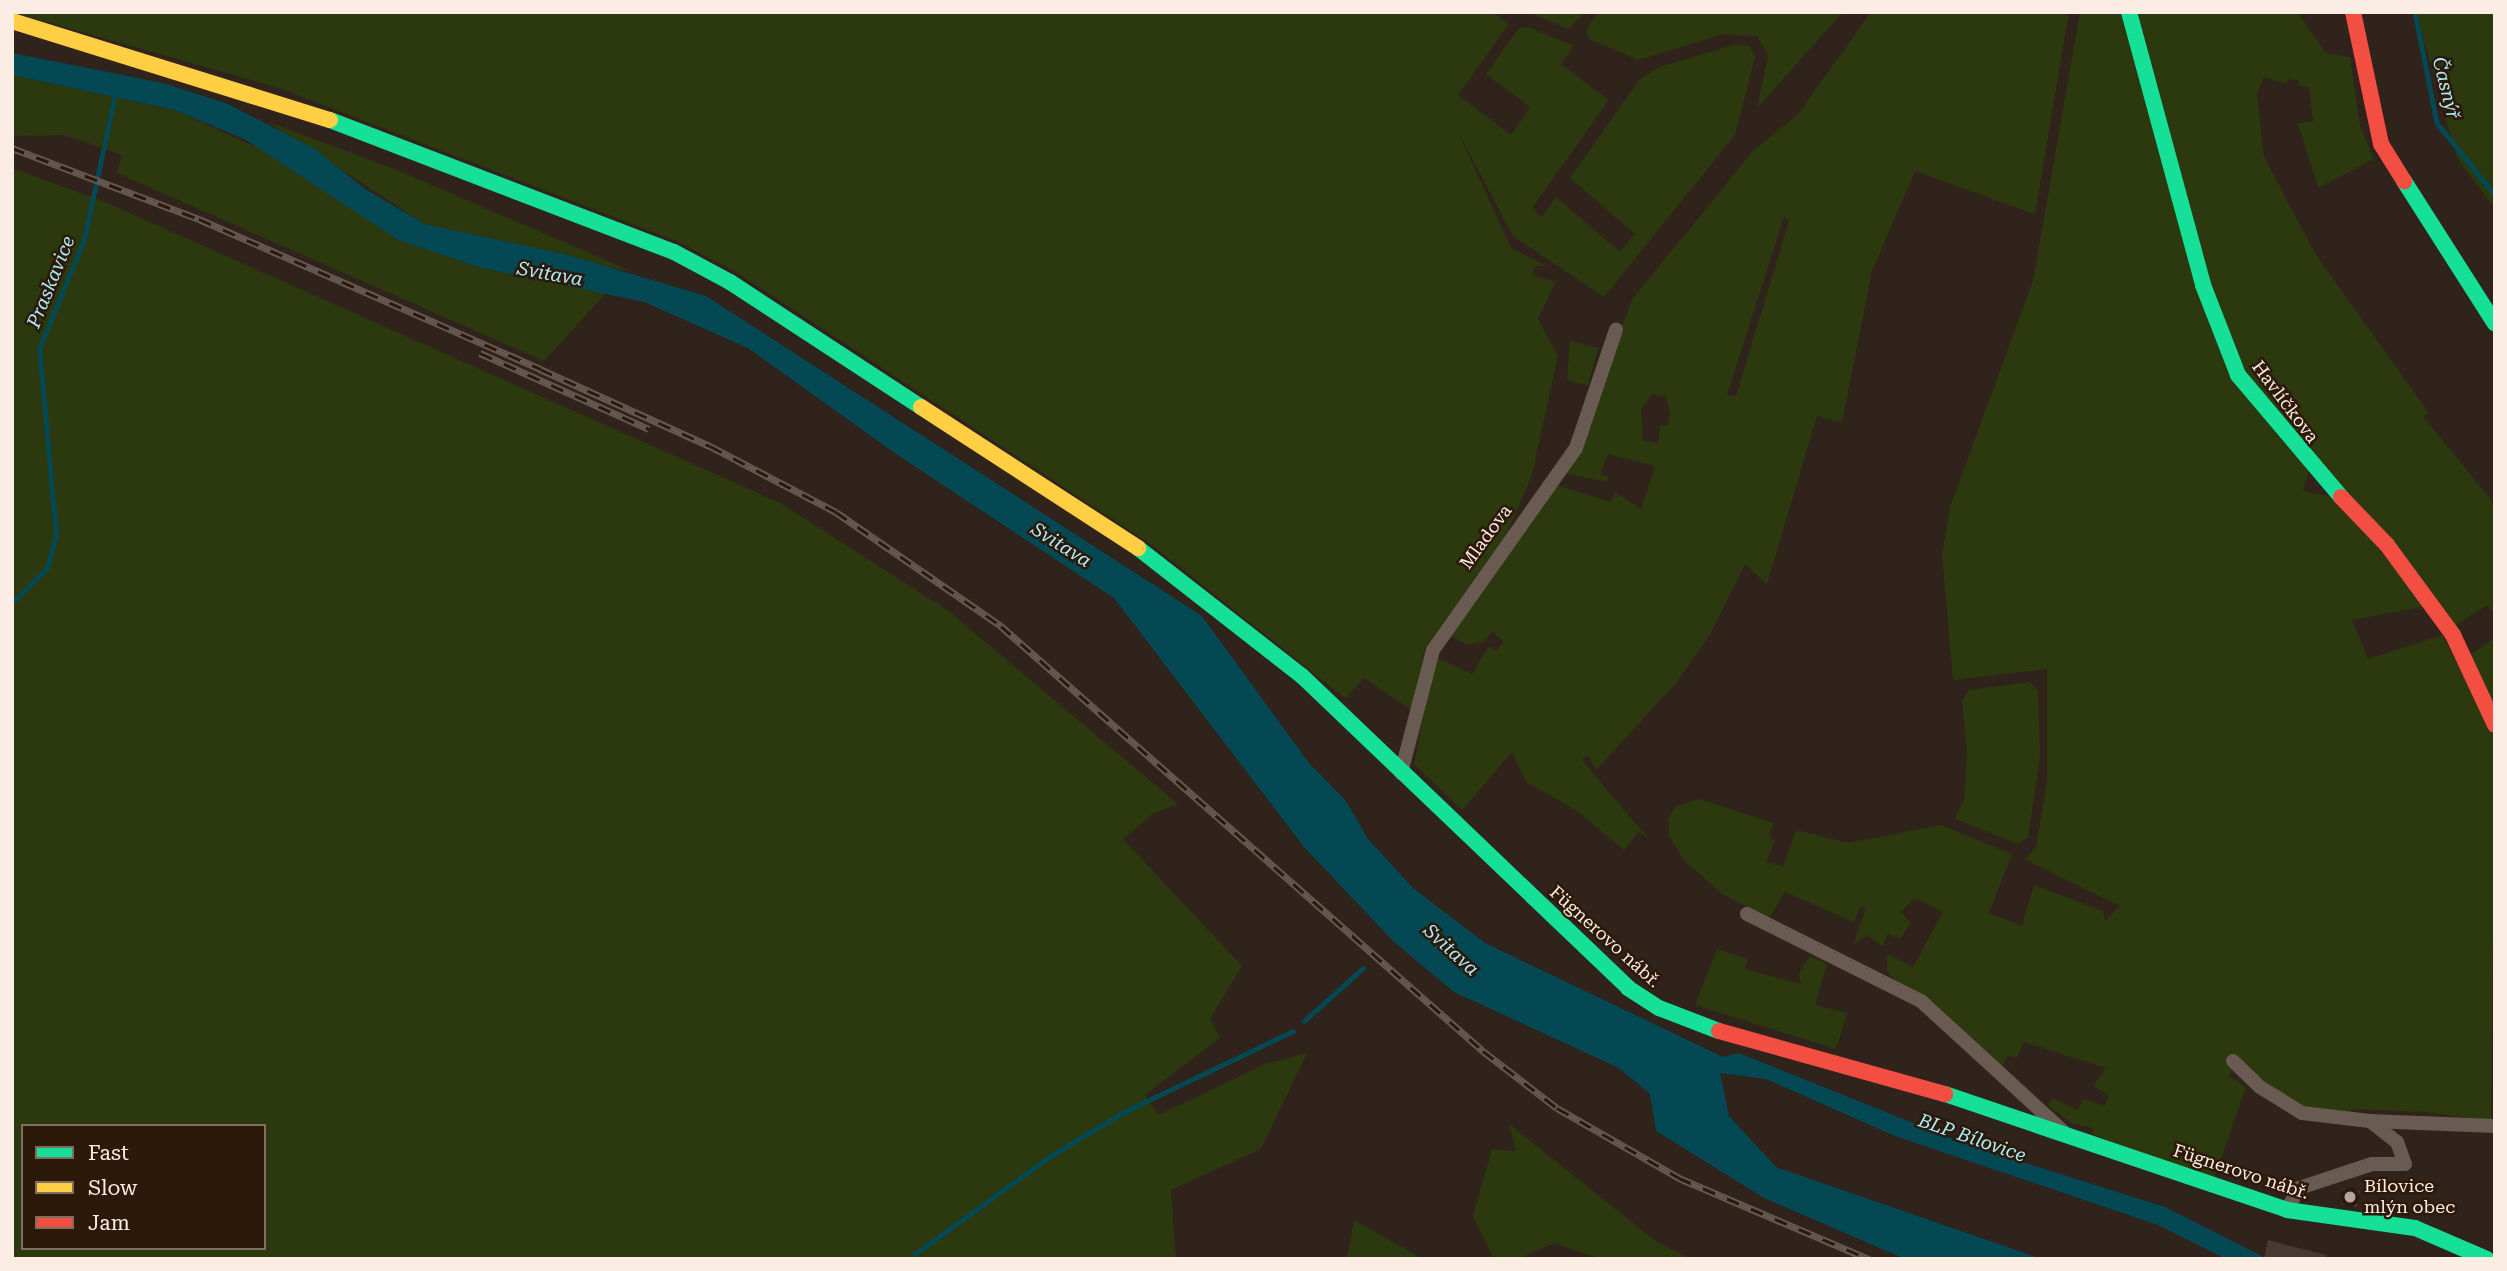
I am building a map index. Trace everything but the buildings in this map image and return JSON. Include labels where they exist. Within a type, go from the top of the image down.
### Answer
[{"type":"street","name":"Havlíčkova","points":[[2129,12],[2203,285],[2238,375],[2412,579],[2453,635],[2495,724]]},
{"type":"street","points":[[2353,12],[2381,144],[2495,324]]},
{"type":"street","name":"Fügnerovo nábř.","points":[[12,21],[276,99],[674,252],[742,290],[1214,605],[1302,676],[1401,774],[1650,1003],[1709,1028],[1927,1087],[2287,1210],[2415,1228],[2487,1259]]},
{"type":"street","name":"Mladova","points":[[1401,774],[1433,650],[1576,447],[1616,330]]},
{"type":"street","name":"Fügnerovo nábř.","points":[[1747,914],[1921,1002],[2065,1132]]},
{"type":"street","points":[[2233,1061],[2260,1087],[2302,1113],[2370,1121],[2495,1126]]},
{"type":"street","points":[[2287,1210],[2299,1188],[2372,1164],[2405,1164],[2398,1142],[2370,1121]]},
{"type":"green space","points":[[12,12],[1492,12],[1509,24],[1458,95],[1511,135],[1530,107],[1486,74],[1519,28],[1528,27],[1574,46],[1561,64],[1609,100],[1532,208],[1542,217],[1556,197],[1620,252],[1635,234],[1570,178],[1639,80],[1660,67],[1737,44],[1750,46],[1755,57],[1735,135],[1604,297],[1513,236],[1458,132],[1511,248],[1547,266],[1535,266],[1532,275],[1555,282],[1560,273],[1538,319],[1558,356],[1532,475],[1507,533],[1425,648],[1411,710],[1364,678],[1345,698],[1152,545],[736,272],[679,242],[279,88]]},
{"type":"green space","points":[[1527,12],[1586,12],[1568,29]]},
{"type":"green space","points":[[1598,12],[1843,12],[1757,108],[1768,55],[1757,36],[1724,34],[1638,60],[1589,39],[1586,30]]},
{"type":"green space","points":[[1871,12],[2069,12],[2035,214],[1915,171],[1872,271],[1842,422],[1817,416],[1767,584],[1745,564],[1711,633],[1677,682],[1596,770],[1588,755],[1582,760],[1648,838],[1638,832],[1624,850],[1576,810],[1526,782],[1512,752],[1462,810],[1414,764],[1435,657],[1472,674],[1489,646],[1496,651],[1504,642],[1492,631],[1485,641],[1468,645],[1448,635],[1556,485],[1611,502],[1615,492],[1641,509],[1655,466],[1608,454],[1600,474],[1609,477],[1607,482],[1564,473],[1633,298],[1754,150],[1798,114]],"holes":[[[1784,217],[1789,221],[1736,396],[1727,395]],[[1652,395],[1666,396],[1670,413],[1668,426],[1660,425],[1658,443],[1643,441],[1641,410]]]},
{"type":"green space","points":[[2080,12],[2123,12],[2209,317],[2309,470],[2303,491],[2338,498],[2425,606],[2352,620],[2368,659],[2443,635],[2495,740],[2491,1121],[2425,1112],[2352,1109],[2350,1116],[2304,1109],[2230,1056],[2225,1063],[2232,1070],[2229,1076],[2246,1087],[2214,1179],[2091,1134],[2093,1128],[2071,1123],[2048,1105],[2053,1098],[2077,1110],[2084,1099],[2105,1106],[2108,1095],[2093,1086],[2106,1068],[2024,1042],[2017,1057],[2007,1056],[2002,1067],[1934,1003],[1896,981],[1887,971],[1887,954],[1913,967],[1943,912],[1914,898],[1901,912],[1911,923],[1900,939],[1888,934],[1882,946],[1867,935],[1853,945],[1866,908],[1860,906],[1854,922],[1785,892],[1769,918],[1722,894],[1685,861],[1669,837],[1668,819],[1676,806],[1699,799],[1773,823],[1769,837],[1775,841],[1766,862],[1783,867],[1796,830],[1848,843],[1941,825],[2012,854],[1989,913],[2022,926],[2034,885],[2103,911],[2105,921],[2120,906],[2024,859],[2036,848],[2047,781],[2047,669],[1953,680],[1942,555],[1950,507],[2033,281]]},
{"type":"green space","points":[[2134,12],[2297,12],[2326,53],[2350,57],[2360,125],[2374,159],[2318,188],[2298,124],[2313,121],[2309,87],[2299,86],[2299,80],[2288,79],[2287,84],[2264,77],[2257,93],[2264,157],[2316,255],[2429,413],[2423,416],[2495,505],[2495,616],[2487,605],[2453,627],[2290,438],[2225,338]]},
{"type":"green space","points":[[2416,12],[2495,12],[2495,209],[2457,158]]},
{"type":"green space","points":[[12,75],[175,110],[271,154],[398,240],[478,267],[606,293],[544,361],[117,173],[122,155],[65,135],[12,136]]},
{"type":"green space","points":[[266,121],[397,170],[636,273],[425,224]]},
{"type":"green space","points":[[12,168],[105,202],[780,503],[946,609],[1178,804],[1154,813],[1123,839],[1242,966],[1210,1019],[1220,1038],[1145,1095],[1159,1115],[1263,1065],[1307,1053],[1261,1149],[1171,1190],[1176,1259],[12,1259]]},
{"type":"green space","points":[[1570,341],[1598,348],[1588,386],[1567,380]]},
{"type":"green space","points":[[2495,638],[2495,705],[2468,656]]},
{"type":"green space","points":[[2029,682],[2038,690],[2040,757],[2028,838],[2018,844],[1955,819],[1964,799],[1967,753],[1962,701],[1969,690]]},
{"type":"green space","points":[[1717,949],[1748,959],[1745,969],[1801,984],[1799,973],[1810,956],[1827,964],[1815,1005],[1847,1013],[1836,1049],[1695,1005]]},
{"type":"green space","points":[[1509,1124],[1657,1242],[1692,1259],[1601,1259],[1554,1243],[1519,1259],[1494,1259],[1473,1216],[1492,1149],[1516,1151]]},
{"type":"green space","points":[[1354,1220],[1423,1259],[1347,1259]]},
{"type":"water","name":"Svitava","points":[[12,53],[163,83],[228,104],[315,149],[365,189],[425,224],[568,255],[706,296],[1202,616],[1309,763],[1346,801],[1368,839],[1413,888],[1485,943],[1723,1057],[1739,1053],[1965,1144],[2165,1207],[2268,1259],[2226,1259],[2158,1225],[1895,1136],[1766,1079],[1720,1073],[1729,1116],[1776,1167],[2042,1259],[1905,1259],[1764,1198],[1656,1131],[1650,1094],[1619,1068],[1454,992],[1393,941],[1304,847],[1114,598],[896,454],[748,348],[644,302],[478,267],[398,240],[246,140],[175,110],[12,75]]},
{"type":"waterway","name":"Časnýř","points":[[2415,12],[2437,123],[2495,195]]},
{"type":"waterway","name":"Praskavice","points":[[12,603],[47,568],[56,535],[39,349],[84,240],[115,94]]},
{"type":"waterway","points":[[1304,1021],[1363,968]]},
{"type":"waterway","points":[[915,1254],[1049,1157],[1124,1112],[1293,1031]]},
{"type":"railway","points":[[12,148],[199,219],[540,369],[710,446],[836,512],[1001,626],[1483,1051],[1557,1108],[1679,1178],[1869,1259]]},
{"type":"railway","points":[[480,353],[649,429]]},
{"type":"traffic: fast","points":[[2129,12],[2203,285],[2238,375],[2341,497]]},
{"type":"traffic: fast","points":[[330,120],[674,252],[730,282],[921,407]]},
{"type":"traffic: fast","points":[[2404,181],[2495,324]]},
{"type":"traffic: fast","points":[[1138,548],[1302,676],[1628,988],[1659,1008],[1719,1031]]},
{"type":"traffic: fast","points":[[1945,1094],[2287,1210],[2415,1228],[2487,1259]]},
{"type":"traffic: slow","points":[[12,21],[330,120]]},
{"type":"traffic: slow","points":[[921,407],[1138,548]]},
{"type":"traffic: jam","points":[[2353,12],[2381,144],[2404,181]]},
{"type":"traffic: jam","points":[[2341,497],[2387,545],[2453,635],[2495,725]]},
{"type":"traffic: jam","points":[[1719,1031],[1945,1094]]},
{"type":"place","name":"Bílovice mlýn obec","points":[[2350,1197]]},
{"type":"water label","name":"BLP Bílovice","points":[[1972,1138]]}]
